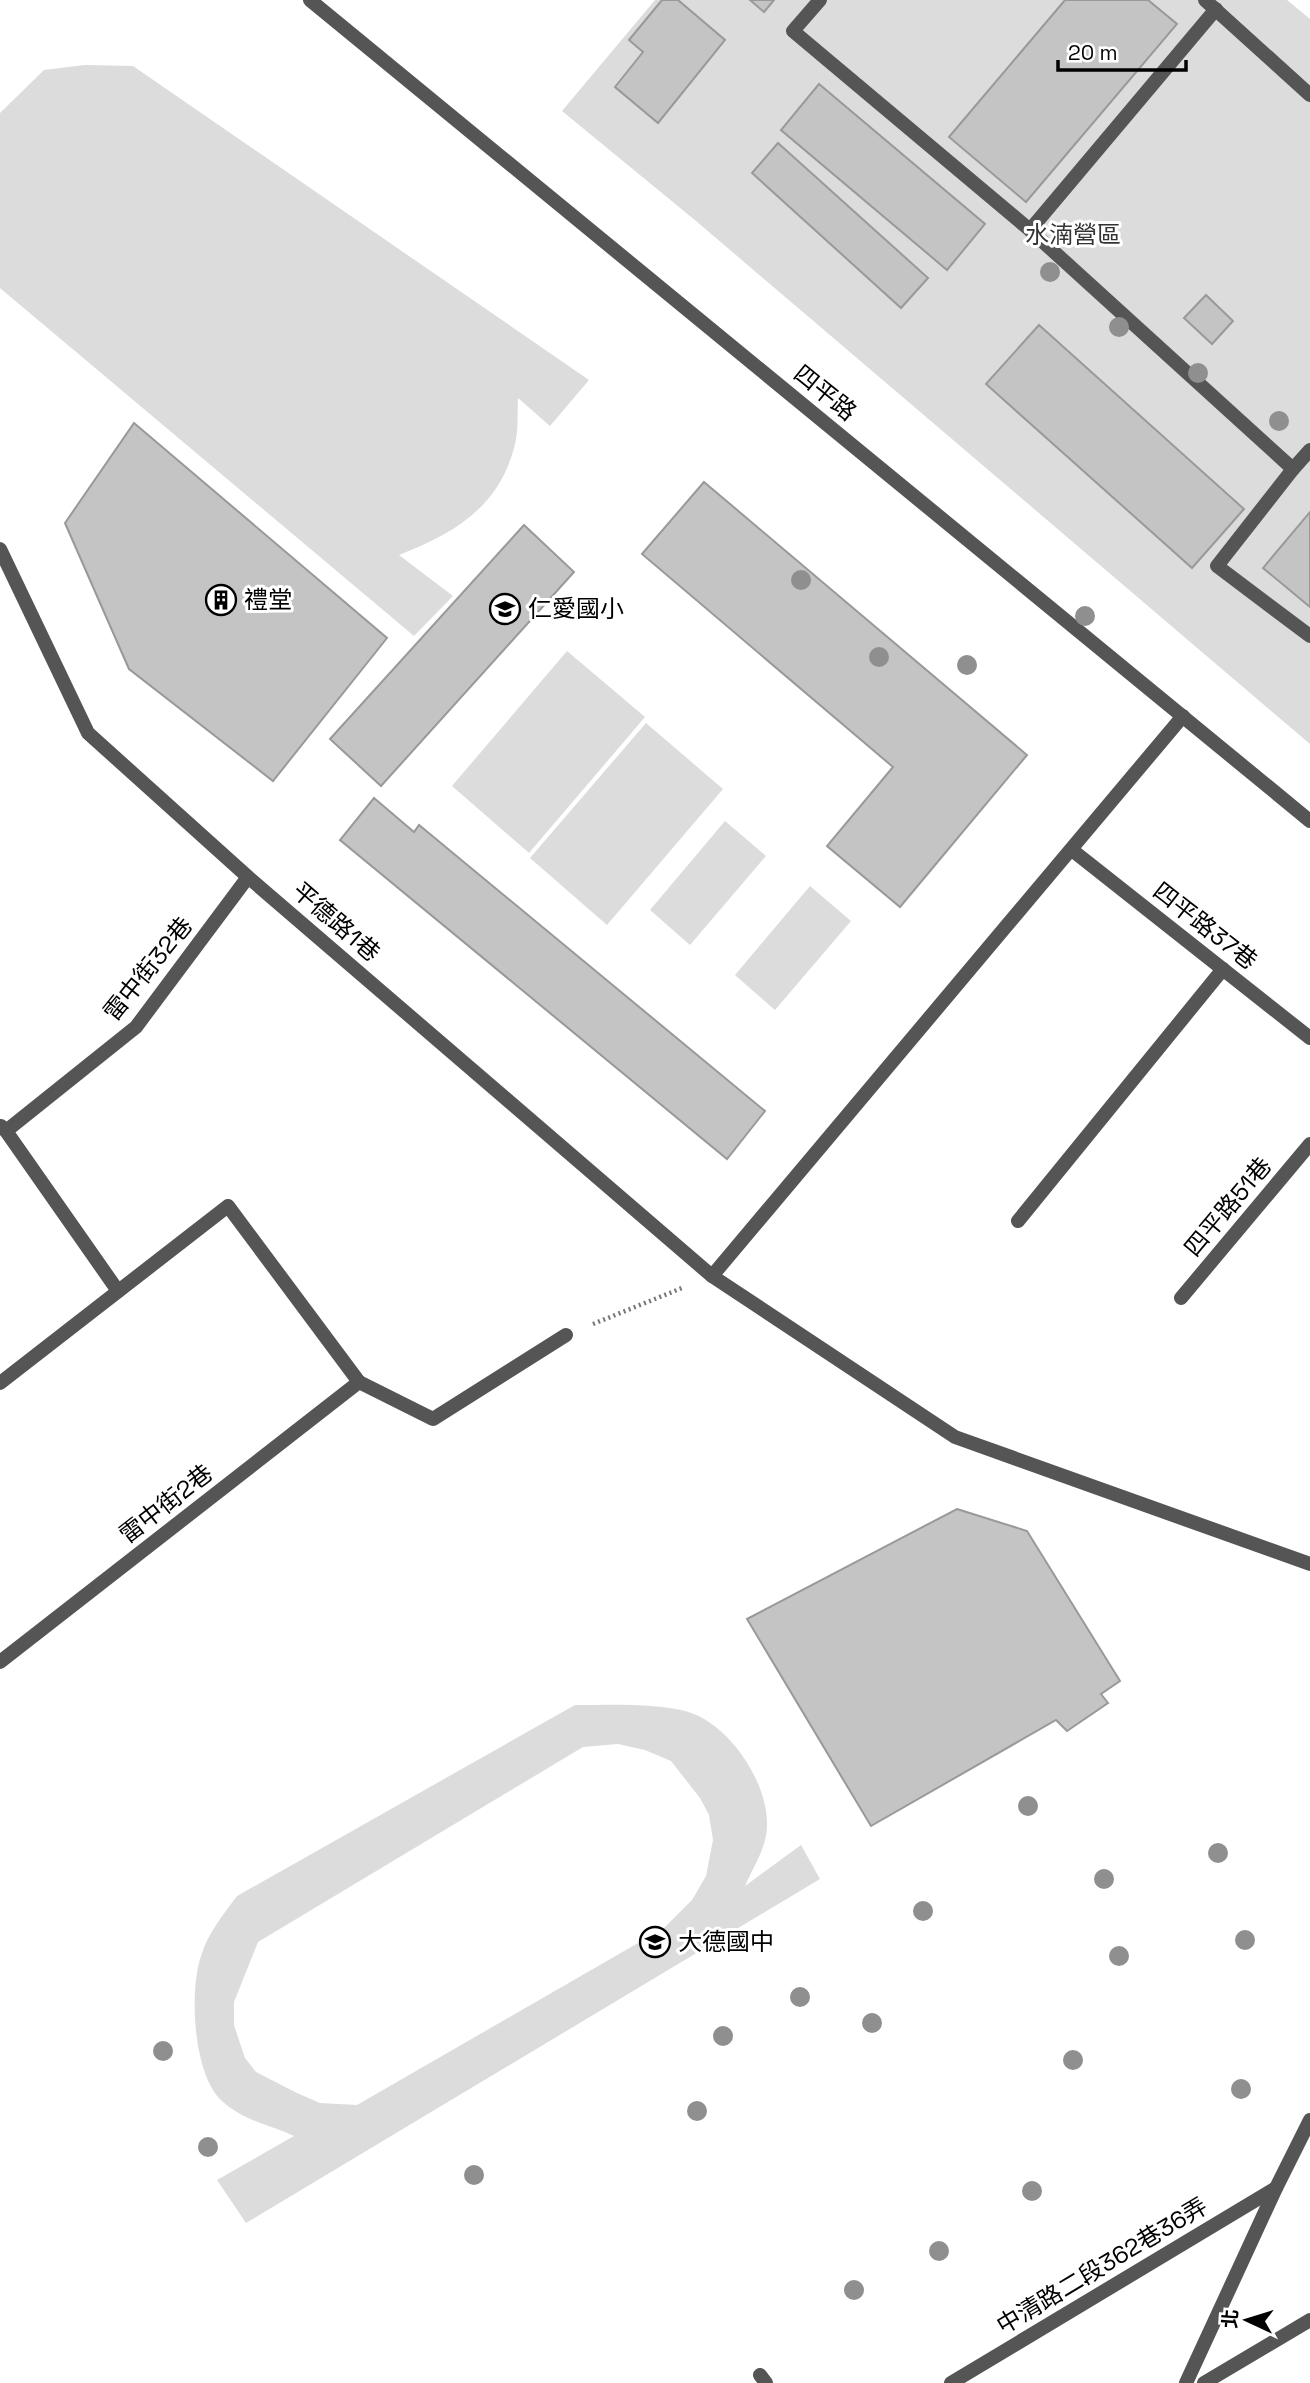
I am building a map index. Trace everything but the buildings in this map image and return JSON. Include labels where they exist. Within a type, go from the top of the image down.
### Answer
[{"type":"street","name":"四平路","points":[[310,0],[1310,821]]},
{"type":"street","points":[[820,0],[793,31],[1030,230],[1293,469]]},
{"type":"street","points":[[1030,230],[1211,5],[1310,95]]},
{"type":"street","points":[[1310,450],[1217,566],[1310,636]]},
{"type":"street","name":"平德路1巷","points":[[0,549],[88,733],[248,877],[712,1276],[955,1437],[1310,1564]]},
{"type":"street","points":[[712,1276],[1183,716]]},
{"type":"street","name":"四平路37巷","points":[[1072,850],[1310,1038]]},
{"type":"street","name":"雷中街32巷","points":[[117,1291],[3,1128],[136,1027],[248,877]]},
{"type":"street","points":[[1018,1222],[1223,969]]},
{"type":"street","name":"四平路51巷","points":[[1181,1298],[1310,1144]]},
{"type":"street","points":[[0,1382],[228,1206],[359,1382],[433,1419],[566,1335]]},
{"type":"street","name":"雷中街2巷","points":[[0,1662],[359,1382]]},
{"type":"street","points":[[1186,2383],[1310,2120]]},
{"type":"street","name":"中清路二段362巷36弄","points":[[951,2383],[1276,2188]]},
{"type":"street","points":[[1204,2383],[1310,2320]]},
{"type":"path","points":[[566,1335],[712,1276]]},
{"type":"green space","name":"水湳營區","points":[[655,0],[1287,0],[1310,19],[1310,744],[696,221],[562,111]]},
{"type":"green space","points":[[85,65],[133,66],[589,380],[550,426],[518,398],[516,442],[507,469],[485,503],[455,528],[399,555],[453,596],[414,636],[0,288],[0,113],[44,70]]},
{"type":"green space","points":[[567,651],[645,717],[529,853],[452,786]]},
{"type":"green space","points":[[646,723],[723,789],[607,925],[530,858]]},
{"type":"green space","points":[[725,821],[766,856],[690,945],[650,910]]},
{"type":"green space","points":[[810,886],[851,921],[775,1010],[735,975]]},
{"type":"green space","points":[[575,1705],[655,1706],[681,1710],[714,1726],[742,1755],[761,1791],[766,1809],[764,1843],[745,1886],[801,1845],[820,1879],[246,2223],[217,2180],[294,2136],[230,2108],[212,2089],[199,2053],[195,2010],[197,1971],[216,1924],[237,1896]],"holes":[[[618,1744],[645,1750],[671,1761],[700,1798],[709,1815],[713,1840],[706,1876],[692,1900],[664,1928],[357,2105],[320,2103],[256,2072],[245,2058],[234,2025],[234,2002],[258,1942],[583,1747]]]},
{"type":"place","name":"禮堂","points":[[221,600]]},
{"type":"place","name":"仁愛國小","points":[[505,609]]},
{"type":"place","name":"大德國中","points":[[655,1942]]}]
